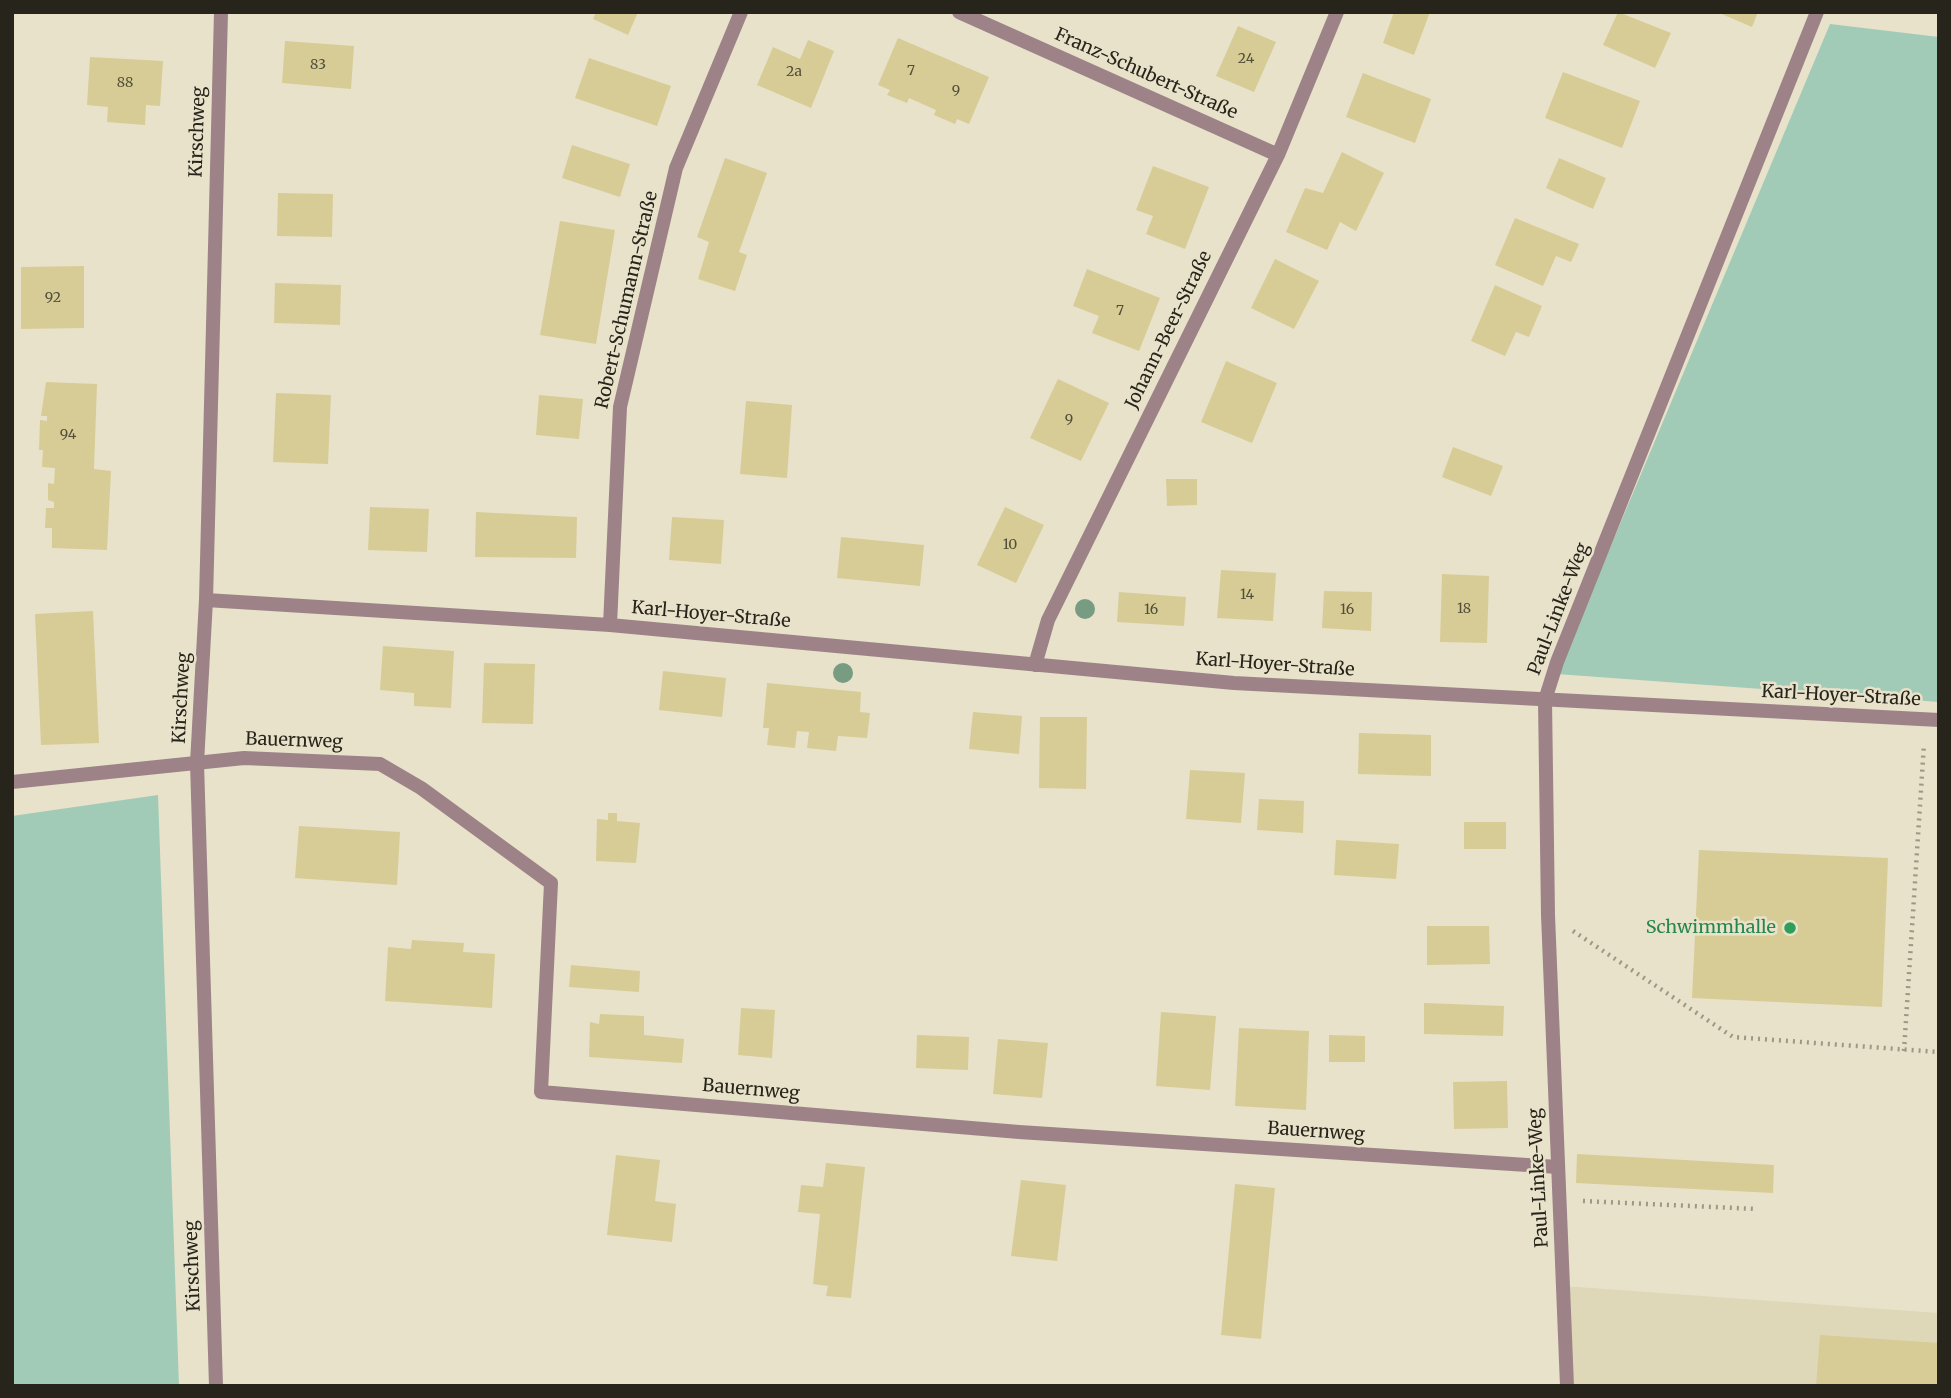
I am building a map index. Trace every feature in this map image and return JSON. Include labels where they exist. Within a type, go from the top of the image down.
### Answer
[{"type":"street","name":"Kirschweg","points":[[216,1386],[197,763],[206,600],[221,12]]},
{"type":"street","name":"Robert-Schumann-Straße","points":[[610,625],[620,407],[676,168],[741,12]]},
{"type":"street","name":"Franz-Schubert-Straße","points":[[960,12],[1278,155]]},
{"type":"street","name":"Johann-Beer-Straße","points":[[1035,665],[1048,620],[1278,155],[1337,12]]},
{"type":"street","name":"Paul-Linke-Weg","points":[[1567,1386],[1548,915],[1545,700],[1557,662],[1817,12]]},
{"type":"street","points":[[206,600],[610,625]]},
{"type":"street","name":"Karl-Hoyer-Straße","points":[[610,625],[1234,683],[1932,720]]},
{"type":"street","name":"Bauernweg","points":[[197,763],[244,758],[380,764],[421,788],[551,883],[541,1092],[1019,1132],[1558,1167]]},
{"type":"street","points":[[12,782],[197,763]]},
{"type":"path","points":[[1904,1051],[1932,720]]},
{"type":"path","points":[[1548,915],[1733,1037],[1939,1052]]},
{"type":"path","points":[[1560,1199],[1757,1209]]},
{"type":"shaded area","points":[[1563,1286],[1939,1313],[1939,1386],[1569,1386]]},
{"type":"green space","points":[[1830,24],[1939,37],[1939,702],[1557,674]]},
{"type":"green space","points":[[158,795],[179,1386],[12,1386],[12,816]]},
{"type":"building","points":[[596,12],[638,12],[628,35],[593,19]]},
{"type":"building","points":[[1394,12],[1430,12],[1414,55],[1383,43]]},
{"type":"building","points":[[1618,12],[1671,33],[1655,68],[1603,45]]},
{"type":"building","points":[[1717,12],[1758,12],[1752,27]]},
{"type":"building","points":[[1238,26],[1276,42],[1254,92],[1216,76]]},
{"type":"building","points":[[898,38],[989,77],[969,124],[957,119],[955,124],[934,115],[936,110],[909,98],[907,103],[887,95],[890,90],[878,85]]},
{"type":"building","points":[[808,40],[834,51],[811,108],[757,85],[773,47],[800,59]]},
{"type":"building","points":[[285,41],[354,46],[351,89],[282,83]]},
{"type":"building","points":[[90,57],[163,61],[160,106],[146,105],[145,125],[107,122],[108,107],[87,105]]},
{"type":"building","points":[[589,58],[671,86],[657,126],[575,98]]},
{"type":"building","points":[[1563,72],[1640,101],[1622,148],[1545,118]]},
{"type":"building","points":[[1363,73],[1431,99],[1415,143],[1346,117]]},
{"type":"building","points":[[572,145],[630,164],[620,197],[562,178]]},
{"type":"building","points":[[1342,152],[1384,173],[1356,231],[1340,222],[1327,250],[1286,232],[1305,188],[1323,193]]},
{"type":"building","points":[[725,158],[767,173],[739,252],[747,255],[735,291],[698,279],[709,242],[697,237]]},
{"type":"building","points":[[1559,158],[1606,178],[1593,209],[1546,188]]},
{"type":"building","points":[[1153,166],[1209,187],[1185,249],[1146,234],[1153,216],[1136,210]]},
{"type":"building","points":[[278,193],[333,194],[332,237],[277,236]]},
{"type":"building","points":[[1515,218],[1579,244],[1571,262],[1556,256],[1543,286],[1495,265]]},
{"type":"building","points":[[560,221],[615,230],[596,344],[540,335]]},
{"type":"building","points":[[1275,259],[1319,281],[1294,329],[1251,308]]},
{"type":"building","points":[[84,266],[84,328],[21,329],[21,267]]},
{"type":"building","points":[[1087,269],[1160,298],[1139,351],[1092,333],[1099,316],[1073,306]]},
{"type":"building","points":[[275,283],[341,285],[340,325],[274,323]]},
{"type":"building","points":[[1495,285],[1542,306],[1529,337],[1516,332],[1505,356],[1471,341]]},
{"type":"building","points":[[1226,361],[1277,383],[1252,443],[1201,422]]},
{"type":"building","points":[[1058,379],[1109,403],[1081,461],[1030,438]]},
{"type":"building","points":[[46,382],[97,384],[94,469],[111,471],[107,550],[52,548],[52,528],[45,528],[46,508],[54,508],[54,502],[48,500],[48,483],[54,484],[55,468],[42,467],[43,450],[39,450],[40,420],[47,421],[47,416],[41,416]]},
{"type":"building","points":[[276,393],[331,395],[328,464],[273,462]]},
{"type":"building","points":[[539,395],[583,399],[579,439],[536,435]]},
{"type":"building","points":[[746,401],[792,405],[787,478],[740,474]]},
{"type":"building","points":[[1453,447],[1503,466],[1491,496],[1442,477]]},
{"type":"building","points":[[1166,479],[1197,479],[1197,505],[1167,506]]},
{"type":"building","points":[[370,507],[429,509],[427,552],[368,550]]},
{"type":"building","points":[[1005,507],[1044,525],[1016,583],[977,565]]},
{"type":"building","points":[[476,512],[577,517],[576,558],[475,557]]},
{"type":"building","points":[[672,517],[724,520],[721,564],[669,560]]},
{"type":"building","points":[[841,537],[924,545],[920,586],[837,578]]},
{"type":"building","points":[[1221,570],[1276,573],[1273,621],[1217,618]]},
{"type":"building","points":[[1442,574],[1489,576],[1487,643],[1440,642]]},
{"type":"building","points":[[1324,591],[1372,592],[1371,631],[1322,628]]},
{"type":"building","points":[[1119,592],[1186,597],[1184,626],[1117,622]]},
{"type":"building","points":[[93,611],[99,743],[41,745],[35,614]]},
{"type":"building","points":[[383,646],[454,651],[451,708],[414,706],[414,693],[380,690]]},
{"type":"building","points":[[484,663],[535,664],[533,724],[482,723]]},
{"type":"building","points":[[663,671],[726,678],[722,717],[659,710]]},
{"type":"building","points":[[767,683],[861,692],[860,712],[870,713],[867,738],[838,736],[836,751],[807,748],[809,732],[797,731],[795,748],[767,745],[769,728],[763,728]]},
{"type":"building","points":[[973,712],[1022,716],[1019,754],[969,749]]},
{"type":"building","points":[[1040,717],[1087,717],[1086,789],[1039,788]]},
{"type":"building","points":[[1359,733],[1431,735],[1431,776],[1358,774]]},
{"type":"building","points":[[1190,770],[1245,773],[1241,823],[1186,819]]},
{"type":"building","points":[[1259,799],[1304,801],[1303,833],[1257,830]]},
{"type":"building","points":[[608,813],[617,813],[617,821],[640,823],[636,863],[596,861],[597,819],[608,820]]},
{"type":"building","points":[[1464,822],[1506,822],[1506,849],[1464,849]]},
{"type":"building","points":[[299,826],[400,832],[397,885],[295,878]]},
{"type":"building","points":[[1336,840],[1399,844],[1396,879],[1334,875]]},
{"type":"building","name":"Schwimmhalle","points":[[1699,850],[1888,858],[1882,1007],[1692,998]]},
{"type":"building","points":[[1427,926],[1489,926],[1490,964],[1427,965]]},
{"type":"building","points":[[412,940],[464,943],[463,952],[495,954],[492,1008],[385,1001],[388,947],[411,949]]},
{"type":"building","points":[[571,965],[640,971],[639,992],[569,987]]},
{"type":"building","points":[[1424,1003],[1504,1006],[1503,1036],[1424,1034]]},
{"type":"building","points":[[741,1008],[775,1010],[772,1058],[738,1055]]},
{"type":"building","points":[[1161,1012],[1216,1016],[1210,1090],[1156,1086]]},
{"type":"building","points":[[600,1014],[644,1016],[644,1035],[684,1039],[682,1063],[589,1057],[590,1022],[599,1024]]},
{"type":"building","points":[[1239,1028],[1309,1031],[1306,1110],[1235,1106]]},
{"type":"building","points":[[917,1035],[969,1037],[968,1070],[916,1068]]},
{"type":"building","points":[[1329,1035],[1365,1036],[1365,1062],[1329,1062]]},
{"type":"building","points":[[998,1039],[1048,1043],[1042,1098],[993,1094]]},
{"type":"building","points":[[1507,1081],[1508,1128],[1454,1129],[1453,1082]]},
{"type":"building","points":[[1577,1154],[1774,1165],[1773,1193],[1576,1183]]},
{"type":"building","points":[[616,1155],[660,1160],[655,1201],[676,1204],[672,1242],[607,1235]]},
{"type":"building","points":[[826,1163],[865,1167],[851,1298],[826,1296],[828,1286],[813,1284],[820,1214],[798,1212],[801,1185],[823,1187]]},
{"type":"building","points":[[1021,1180],[1066,1185],[1057,1261],[1011,1256]]},
{"type":"building","points":[[1235,1184],[1275,1188],[1261,1339],[1221,1335]]},
{"type":"building","points":[[1820,1335],[1939,1343],[1938,1386],[1816,1386]]},
{"type":"place","name":"Schwimmhalle","points":[[1790,928]]}]
